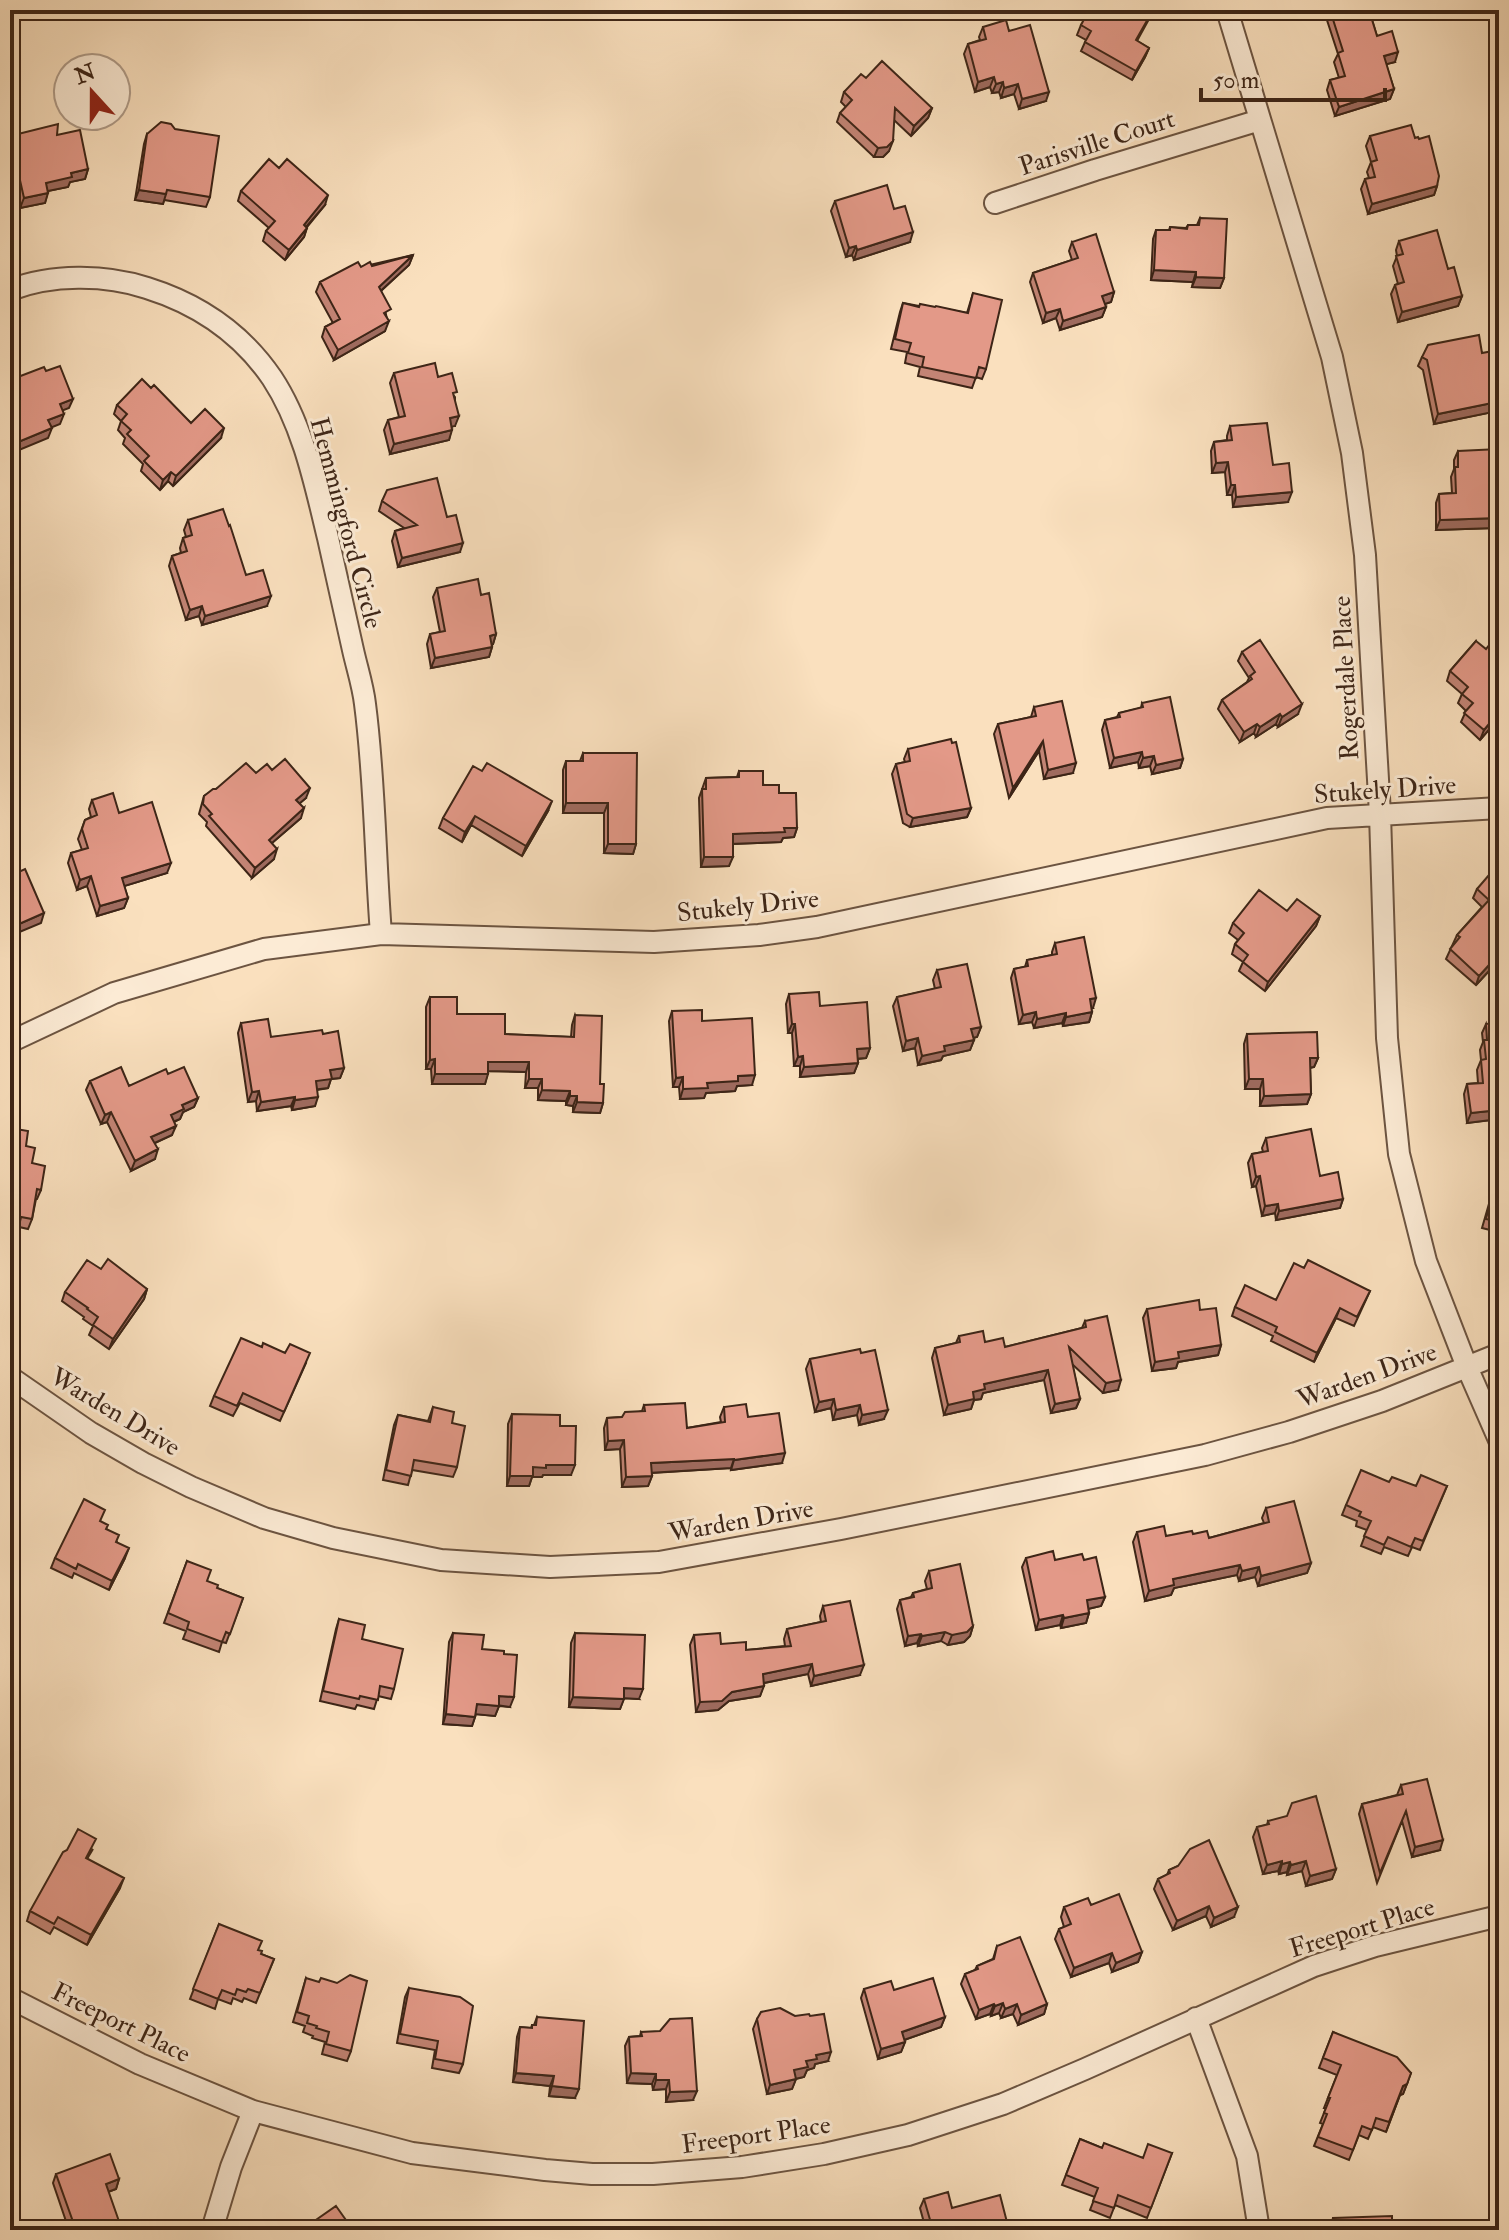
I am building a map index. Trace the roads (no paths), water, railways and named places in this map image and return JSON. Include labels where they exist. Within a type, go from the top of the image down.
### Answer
[{"type":"street","name":"Rogerdale Place","points":[[1227,10],[1332,357],[1352,453],[1365,555],[1380,814],[1387,1038],[1399,1154],[1426,1261],[1499,1440]]},
{"type":"street","name":"Parisville Court","points":[[995,203],[1260,120]]},
{"type":"street","name":"Hemmingford Circle","points":[[10,290],[56,280],[107,278],[174,296],[207,314],[238,337],[272,379],[299,432],[320,504],[365,702],[381,934]]},
{"type":"street","name":"Stukely Drive","points":[[10,1042],[114,993],[264,949],[381,934],[626,942],[759,935],[817,927],[1327,818],[1499,808]]},
{"type":"street","name":"Warden Drive","points":[[10,1377],[91,1433],[143,1463],[264,1518],[333,1538],[441,1560],[550,1567],[659,1562],[1205,1455],[1289,1432],[1382,1401],[1499,1354]]},
{"type":"street","name":"Freeport Place","points":[[10,1998],[140,2064],[253,2111],[412,2153],[592,2174],[653,2174],[742,2167],[824,2154],[908,2135],[1003,2104],[1314,1966],[1375,1946],[1499,1916]]},
{"type":"street","points":[[1196,2018],[1247,2156],[1259,2230]]},
{"type":"street","points":[[212,2230],[231,2167],[253,2111]]}]
